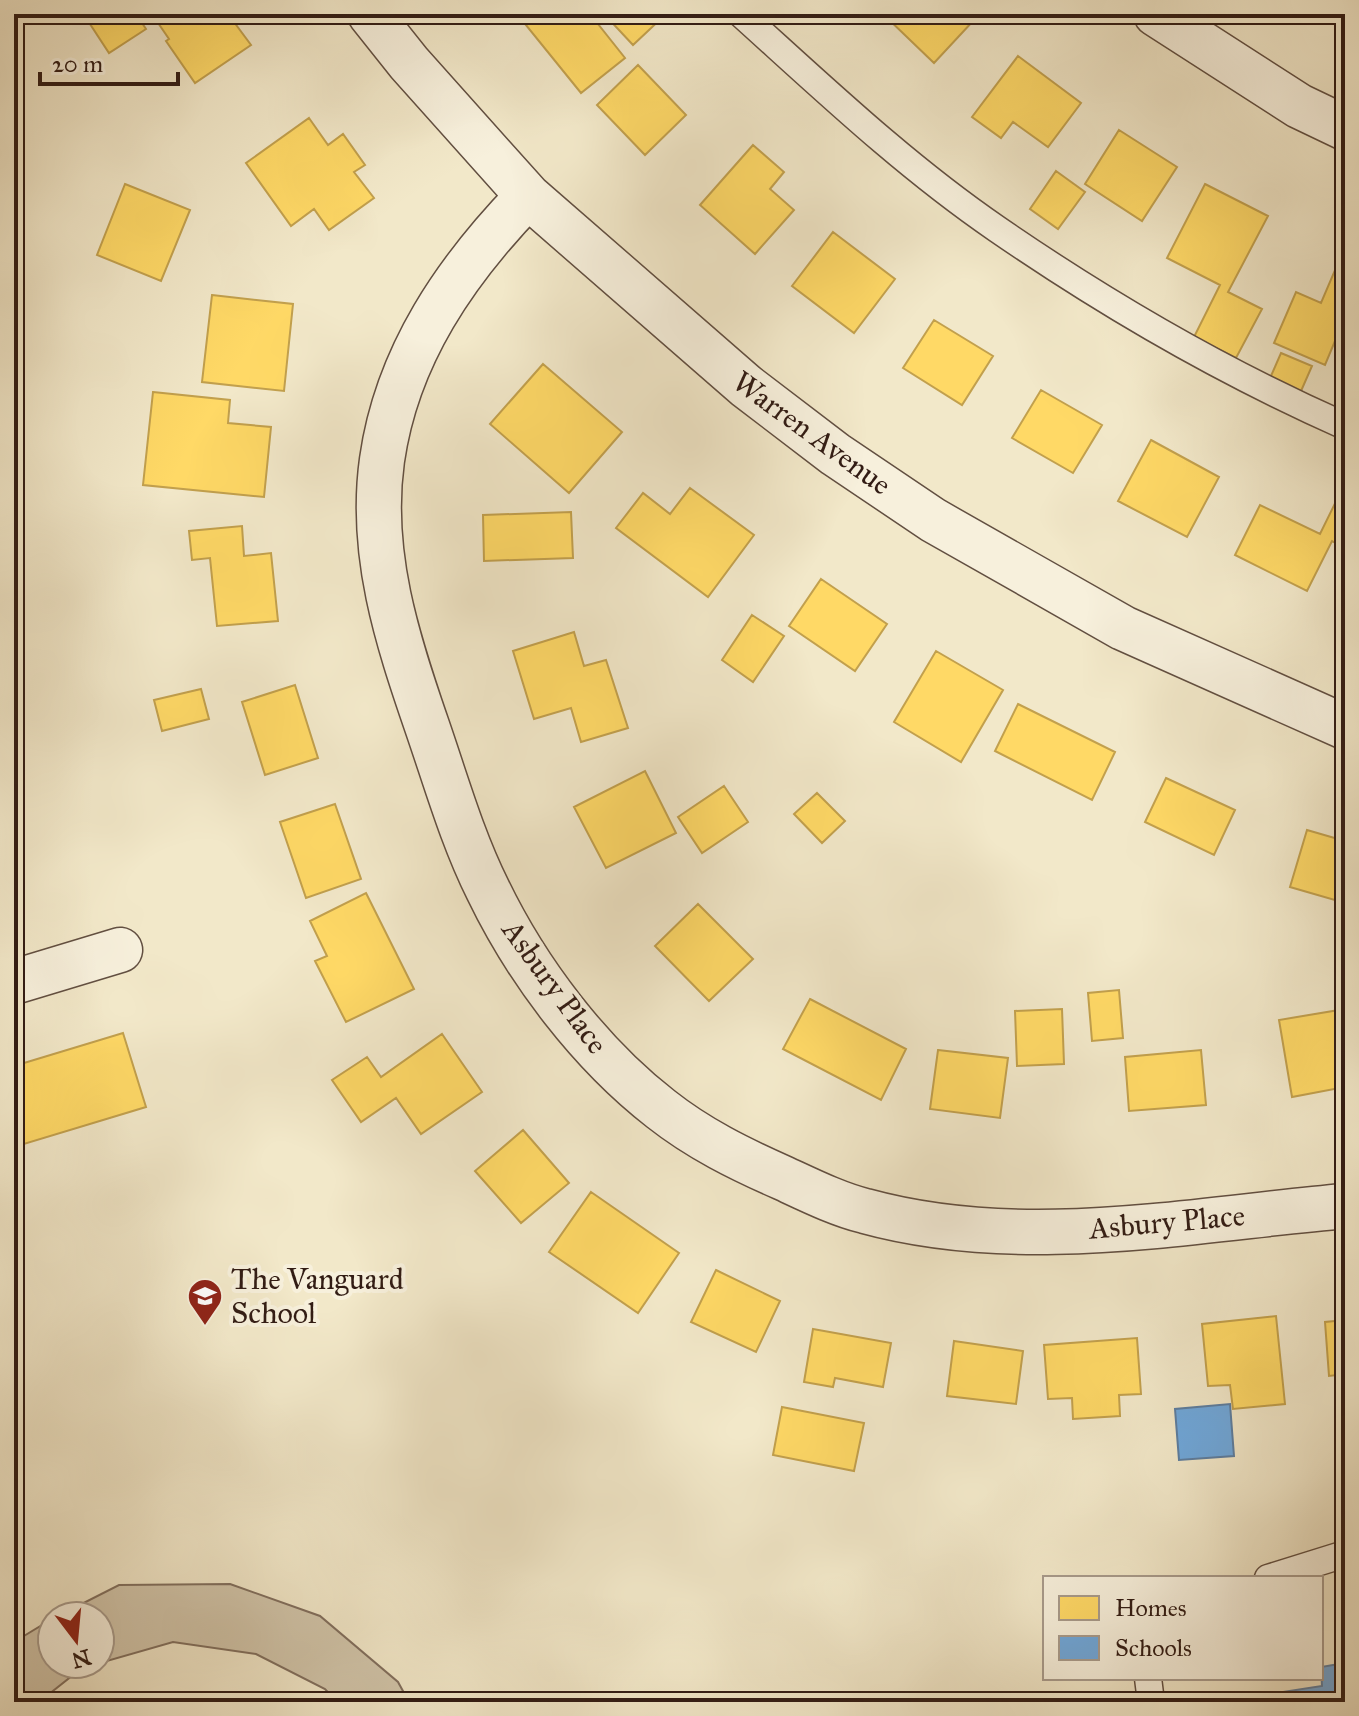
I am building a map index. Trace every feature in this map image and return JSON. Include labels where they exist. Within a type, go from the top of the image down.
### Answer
[{"type":"street","name":"Warren Avenue","points":[[370,14],[528,196],[746,386],[933,520],[1123,628],[1345,727]]},
{"type":"street","points":[[1156,14],[1299,106],[1345,128]]},
{"type":"street","name":"Asbury Place","points":[[528,196],[481,244],[447,291],[423,335],[397,395],[382,459],[377,522],[383,578],[405,662],[460,823],[488,890],[521,950],[564,1008],[605,1058],[673,1117],[723,1151],[863,1211],[1001,1233],[1069,1231],[1345,1206]]},
{"type":"street","points":[[14,982],[120,950]]},
{"type":"lane","points":[[741,14],[834,98],[995,228],[1189,348],[1345,426]]},
{"type":"lane","points":[[1274,1576],[1345,1554]]},
{"type":"lane","points":[[1148,1680],[1151,1702]]},
{"type":"shaded area","points":[[230,1584],[320,1616],[398,1682],[409,1702],[337,1702],[325,1689],[256,1654],[173,1642],[116,1658],[116,1600],[89,1600],[119,1585]]},
{"type":"shaded area","points":[[36,1629],[36,1680],[67,1680],[39,1702],[14,1702],[14,1642]]},
{"type":"building: Homes","points":[[105,14],[136,14],[146,29],[109,53],[90,24]]},
{"type":"building: Homes","points":[[158,14],[228,14],[251,45],[195,83],[166,41],[169,39],[154,17]]},
{"type":"building: Homes","points":[[517,14],[590,14],[625,58],[581,93]]},
{"type":"building: Homes","points":[[604,14],[666,14],[633,45]]},
{"type":"building: Homes","points":[[968,14],[974,20],[934,63],[884,15]]},
{"type":"building: Homes","points":[[1018,56],[1081,103],[1048,147],[1013,122],[1001,138],[972,117]]},
{"type":"building: Homes","points":[[638,65],[686,115],[645,155],[597,105]]},
{"type":"building: Homes","points":[[309,118],[328,145],[343,134],[365,165],[354,172],[374,198],[329,230],[314,209],[291,226],[246,163]]},
{"type":"building: Homes","points":[[1119,130],[1177,167],[1142,221],[1085,184]]},
{"type":"building: Homes","points":[[753,145],[784,172],[770,189],[794,210],[755,254],[700,205]]},
{"type":"building: Homes","points":[[1056,171],[1085,192],[1058,229],[1030,209]]},
{"type":"building: Homes","points":[[125,184],[190,210],[161,281],[97,255]]},
{"type":"building: Homes","points":[[1205,184],[1268,216],[1228,292],[1262,309],[1236,358],[1194,337],[1220,285],[1167,258]]},
{"type":"building: Homes","points":[[833,232],[895,279],[854,333],[792,286]]},
{"type":"building: Homes","points":[[1341,256],[1345,258],[1345,332],[1340,329],[1325,365],[1274,343],[1296,292],[1321,303]]},
{"type":"building: Homes","points":[[212,295],[293,304],[284,391],[202,382]]},
{"type":"building: Homes","points":[[934,320],[993,356],[962,405],[903,368]]},
{"type":"building: Homes","points":[[1281,353],[1312,366],[1298,398],[1267,385]]},
{"type":"building: Homes","points":[[543,364],[622,432],[569,493],[490,424]]},
{"type":"building: Homes","points":[[1041,390],[1102,425],[1073,473],[1012,438]]},
{"type":"building: Homes","points":[[153,392],[230,400],[228,423],[271,427],[264,497],[143,485]]},
{"type":"building: Homes","points":[[1151,440],[1219,477],[1187,537],[1118,501]]},
{"type":"building: Homes","points":[[1345,483],[1345,548],[1332,541],[1307,591],[1235,555],[1260,505],[1320,534]]},
{"type":"building: Homes","points":[[690,488],[754,535],[708,597],[616,528],[643,493],[670,514]]},
{"type":"building: Homes","points":[[571,512],[573,558],[484,561],[483,515]]},
{"type":"building: Homes","points":[[242,526],[244,556],[271,553],[278,621],[217,626],[210,558],[192,560],[189,531]]},
{"type":"building: Homes","points":[[821,579],[887,624],[855,671],[789,626]]},
{"type":"building: Homes","points":[[752,615],[784,636],[753,682],[722,660]]},
{"type":"building: Homes","points":[[574,632],[584,666],[606,660],[628,728],[581,742],[571,708],[534,719],[513,651]]},
{"type":"building: Homes","points":[[936,651],[1003,690],[961,762],[894,722]]},
{"type":"building: Homes","points":[[295,685],[318,758],[265,775],[242,702]]},
{"type":"building: Homes","points":[[201,689],[209,719],[162,731],[154,700]]},
{"type":"building: Homes","points":[[1018,704],[1115,752],[1092,800],[995,751]]},
{"type":"building: Homes","points":[[645,771],[676,833],[606,868],[574,807]]},
{"type":"building: Homes","points":[[1166,778],[1235,810],[1214,855],[1145,822]]},
{"type":"building: Homes","points":[[724,786],[748,822],[702,853],[678,817]]},
{"type":"building: Homes","points":[[817,793],[845,821],[822,843],[794,814]]},
{"type":"building: Homes","points":[[335,804],[361,879],[306,898],[280,822]]},
{"type":"building: Homes","points":[[1307,830],[1345,841],[1345,903],[1290,887]]},
{"type":"building: Homes","points":[[366,893],[414,989],[346,1022],[315,961],[327,956],[310,921]]},
{"type":"building: Homes","points":[[698,904],[753,959],[709,1001],[655,946]]},
{"type":"building: Homes","points":[[1119,990],[1123,1038],[1092,1041],[1088,993]]},
{"type":"building: Homes","points":[[810,999],[906,1049],[881,1100],[783,1049]]},
{"type":"building: Homes","points":[[1062,1009],[1064,1064],[1017,1066],[1015,1011]]},
{"type":"building: Homes","points":[[1345,1009],[1345,1087],[1292,1097],[1279,1020]]},
{"type":"building: Homes","points":[[123,1033],[146,1107],[14,1147],[14,1066]]},
{"type":"building: Homes","points":[[442,1034],[482,1092],[421,1134],[396,1098],[361,1122],[332,1080],[367,1057],[381,1077]]},
{"type":"building: Homes","points":[[938,1050],[1008,1058],[1000,1118],[930,1109]]},
{"type":"building: Homes","points":[[1201,1050],[1206,1105],[1129,1111],[1125,1057]]},
{"type":"building: Homes","points":[[523,1130],[569,1183],[521,1223],[475,1171]]},
{"type":"building: Homes","points":[[591,1192],[679,1253],[638,1313],[549,1252]]},
{"type":"building: Homes","points":[[716,1270],[780,1301],[756,1352],[691,1322]]},
{"type":"building: Homes","points":[[1276,1316],[1285,1404],[1233,1409],[1230,1385],[1208,1386],[1202,1324]]},
{"type":"building: Homes","points":[[1345,1320],[1345,1374],[1329,1376],[1325,1322]]},
{"type":"building: Homes","points":[[813,1329],[891,1343],[883,1387],[835,1378],[833,1387],[804,1382]]},
{"type":"building: Homes","points":[[1137,1338],[1141,1394],[1119,1395],[1120,1416],[1073,1419],[1072,1398],[1048,1399],[1044,1345]]},
{"type":"building: Homes","points":[[954,1341],[1023,1351],[1016,1404],[947,1396]]},
{"type":"building: Homes","points":[[782,1407],[864,1423],[854,1471],[773,1455]]},
{"type":"building: Schools","points":[[1230,1404],[1234,1456],[1179,1460],[1175,1409]]},
{"type":"building: Schools","points":[[1345,1663],[1345,1702],[1264,1702],[1263,1695],[1322,1686],[1323,1667]]},
{"type":"place","name":"The Vanguard School","points":[[205,1327]]}]
